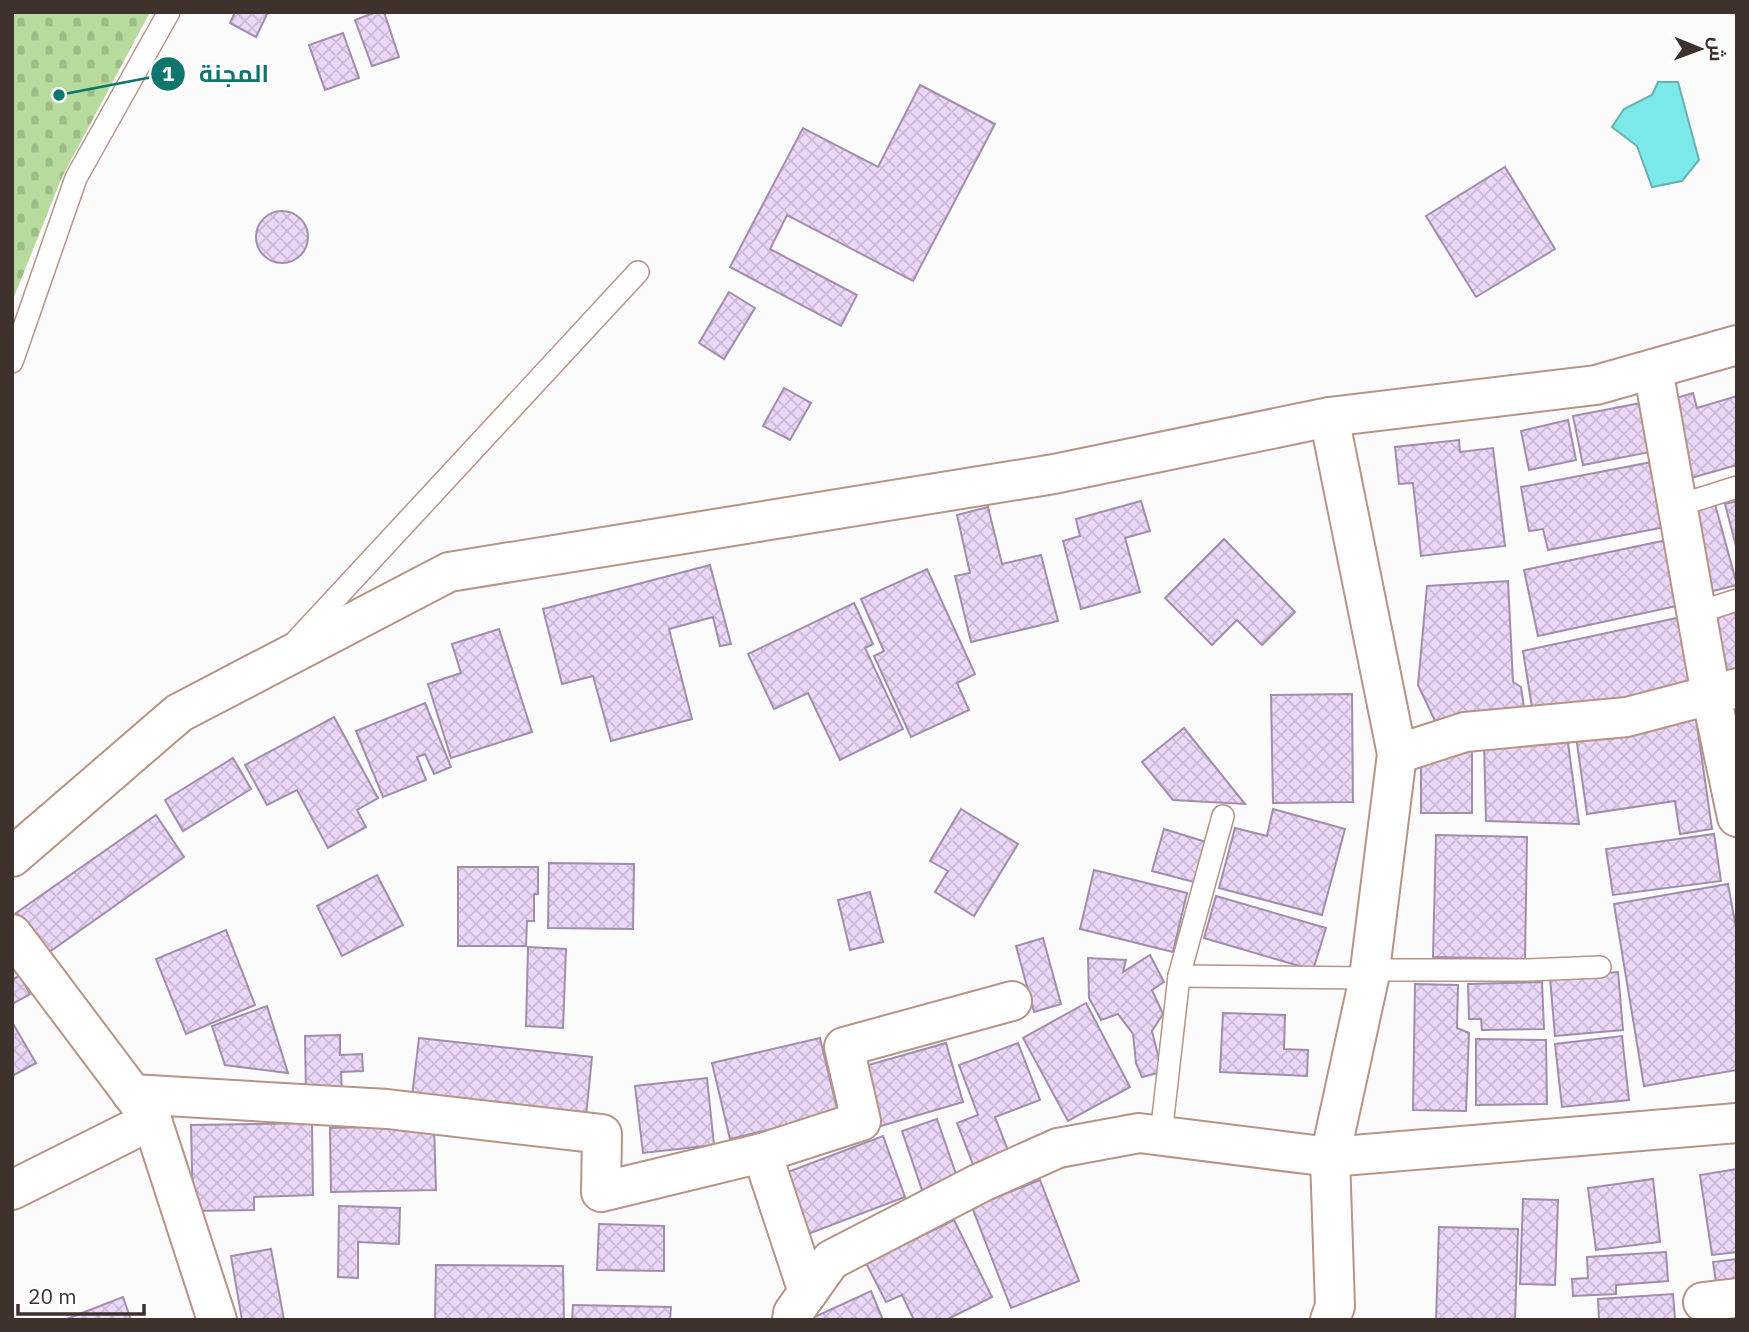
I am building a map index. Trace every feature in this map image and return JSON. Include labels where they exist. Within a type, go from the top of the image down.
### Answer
[{"type":"street","points":[[12,857],[179,713],[449,572],[1054,474],[1329,417],[1595,385],[1737,345]]},
{"type":"street","points":[[1653,369],[1696,612],[1724,691],[1735,796]]},
{"type":"street","points":[[1329,417],[1397,754],[1369,974],[1330,1157],[1335,1306],[1330,1320]]},
{"type":"street","points":[[1397,754],[1465,732],[1627,717],[1724,691]]},
{"type":"street","points":[[12,934],[142,1107],[217,1320]]},
{"type":"street","points":[[12,1190],[142,1107],[387,1109],[601,1134],[601,1192],[762,1153],[861,1121],[844,1047],[1012,1001]]},
{"type":"street","points":[[800,1306],[831,1260],[980,1183],[1058,1148],[1139,1133],[1330,1157],[1737,1124]]},
{"type":"street","points":[[762,1153],[800,1306]]},
{"type":"lane","points":[[12,362],[76,178],[169,12]]},
{"type":"lane","points":[[276,662],[638,272]]},
{"type":"lane","points":[[1677,506],[1737,487]]},
{"type":"lane","points":[[1696,612],[1737,600]]},
{"type":"lane","points":[[1161,1135],[1179,976],[1223,816]]},
{"type":"lane","points":[[1179,976],[1600,967]]},
{"type":"green space","points":[[12,12],[150,12],[62,177],[12,302]]},
{"type":"water","points":[[1658,82],[1678,82],[1699,160],[1682,181],[1652,187],[1637,146],[1612,127],[1624,109],[1652,95]]},
{"type":"building","points":[[235,12],[268,12],[256,37],[230,23]]},
{"type":"building","points":[[376,12],[384,12],[399,57],[372,66],[355,20]]},
{"type":"building","points":[[343,33],[359,78],[325,90],[309,45]]},
{"type":"building","points":[[920,85],[995,124],[913,281],[787,215],[770,249],[857,295],[841,326],[730,267],[803,128],[878,167]]},
{"type":"building","points":[[1505,167],[1555,249],[1476,297],[1426,216]]},
{"type":"building","points":[[282,211],[301,218],[308,237],[301,256],[282,263],[263,256],[256,237],[263,218]]},
{"type":"building","points":[[729,292],[755,308],[724,359],[699,343]]},
{"type":"building","points":[[784,388],[811,403],[790,440],[763,426]]},
{"type":"building","points":[[1693,393],[1697,408],[1737,396],[1737,465],[1691,478],[1670,400]]},
{"type":"building","points":[[1646,402],[1655,451],[1583,465],[1573,416]]},
{"type":"building","points":[[1568,420],[1576,460],[1529,470],[1521,431]]},
{"type":"building","points":[[1459,440],[1460,452],[1493,448],[1505,546],[1421,556],[1413,483],[1399,484],[1395,447]]},
{"type":"building","points":[[1652,462],[1665,527],[1548,550],[1543,529],[1529,531],[1521,487]]},
{"type":"building","points":[[1141,501],[1150,531],[1125,538],[1140,592],[1081,609],[1063,541],[1080,536],[1076,519]]},
{"type":"building","points":[[1737,501],[1737,550],[1725,504]]},
{"type":"building","points":[[1715,504],[1737,585],[1709,592],[1688,511]]},
{"type":"building","points":[[988,507],[1002,564],[1041,555],[1058,621],[971,642],[955,576],[970,573],[957,515]]},
{"type":"building","points":[[1224,539],[1295,612],[1262,645],[1237,620],[1212,645],[1165,598]]},
{"type":"building","points":[[1667,540],[1681,605],[1538,636],[1524,570]]},
{"type":"building","points":[[710,565],[731,644],[720,646],[713,617],[669,629],[692,719],[611,741],[593,676],[562,684],[543,609]]},
{"type":"building","points":[[927,569],[975,674],[957,683],[969,710],[911,737],[874,656],[884,651],[861,599]]},
{"type":"building","points":[[1508,581],[1513,682],[1521,687],[1525,714],[1436,723],[1418,685],[1427,586]]},
{"type":"building","points":[[854,603],[873,644],[865,648],[903,729],[840,760],[808,693],[774,709],[748,654]]},
{"type":"building","points":[[1737,609],[1737,675],[1726,679],[1709,618]]},
{"type":"building","points":[[1686,616],[1699,684],[1618,708],[1533,714],[1523,651]]},
{"type":"building","points":[[499,629],[532,732],[451,758],[428,684],[461,673],[452,644]]},
{"type":"building","points":[[1352,694],[1353,802],[1273,803],[1271,695]]},
{"type":"building","points":[[425,703],[451,767],[434,774],[425,754],[417,757],[426,780],[383,797],[356,731]]},
{"type":"building","points":[[334,717],[378,798],[357,810],[366,827],[328,848],[297,790],[267,805],[245,765]]},
{"type":"building","points":[[1696,718],[1712,829],[1680,834],[1675,801],[1587,814],[1576,736]]},
{"type":"building","points":[[1184,728],[1245,804],[1173,800],[1142,762]]},
{"type":"building","points":[[1567,736],[1579,824],[1486,821],[1484,743]]},
{"type":"building","points":[[1472,749],[1472,813],[1421,813],[1421,758]]},
{"type":"building","points":[[233,758],[251,789],[183,831],[165,800]]},
{"type":"building","points":[[961,809],[1018,844],[974,916],[935,892],[948,871],[930,861]]},
{"type":"building","points":[[1273,809],[1345,829],[1322,915],[1219,888],[1235,828],[1267,836]]},
{"type":"building","points":[[156,815],[184,857],[45,955],[16,913]]},
{"type":"building","points":[[1164,829],[1206,842],[1194,882],[1152,871]]},
{"type":"building","points":[[1714,834],[1721,881],[1613,895],[1606,849]]},
{"type":"building","points":[[1436,835],[1527,837],[1525,959],[1433,957]]},
{"type":"building","points":[[549,863],[634,864],[633,929],[548,928]]},
{"type":"building","points":[[458,867],[538,867],[534,921],[527,921],[526,946],[458,946]]},
{"type":"building","points":[[1094,870],[1187,893],[1173,952],[1080,929]]},
{"type":"building","points":[[377,875],[403,925],[342,956],[317,906]]},
{"type":"building","points":[[1728,884],[1737,933],[1737,1070],[1644,1086],[1614,904]]},
{"type":"building","points":[[870,892],[883,942],[850,950],[838,900]]},
{"type":"building","points":[[1216,896],[1326,928],[1313,970],[1204,938]]},
{"type":"building","points":[[226,930],[255,1005],[186,1034],[156,959]]},
{"type":"building","points":[[1043,938],[1061,1004],[1034,1012],[1016,946]]},
{"type":"building","points":[[528,947],[566,949],[563,1028],[526,1026]]},
{"type":"building","points":[[1150,955],[1164,982],[1152,990],[1163,1014],[1152,1031],[1162,1072],[1142,1077],[1136,1063],[1133,1034],[1118,1014],[1101,1020],[1089,998],[1088,958],[1126,960],[1123,972]]},
{"type":"building","points":[[1618,972],[1623,1030],[1555,1036],[1550,978]]},
{"type":"building","points":[[20,975],[30,994],[12,1004],[12,980]]},
{"type":"building","points":[[1542,982],[1544,1029],[1482,1030],[1481,1019],[1469,1019],[1468,984]]},
{"type":"building","points":[[1415,984],[1458,985],[1457,1028],[1469,1033],[1466,1111],[1413,1110]]},
{"type":"building","points":[[1086,1003],[1130,1087],[1068,1121],[1023,1038]]},
{"type":"building","points":[[267,1006],[288,1073],[225,1065],[212,1026]]},
{"type":"building","points":[[1223,1013],[1285,1015],[1284,1049],[1308,1050],[1307,1076],[1220,1072]]},
{"type":"building","points":[[12,1022],[36,1063],[12,1076]]},
{"type":"building","points":[[340,1035],[340,1055],[362,1054],[363,1071],[341,1072],[342,1095],[306,1096],[305,1036]]},
{"type":"building","points":[[1622,1036],[1629,1100],[1562,1107],[1555,1044]]},
{"type":"building","points":[[419,1038],[592,1057],[586,1116],[412,1096]]},
{"type":"building","points":[[820,1038],[838,1113],[730,1139],[712,1063]]},
{"type":"building","points":[[1476,1039],[1546,1040],[1547,1104],[1476,1105]]},
{"type":"building","points":[[946,1043],[963,1102],[874,1128],[858,1068]]},
{"type":"building","points":[[1018,1043],[1040,1100],[995,1117],[1009,1153],[974,1167],[957,1123],[978,1115],[959,1065]]},
{"type":"building","points":[[707,1078],[714,1145],[643,1153],[635,1086]]},
{"type":"building","points":[[937,1119],[958,1180],[923,1193],[902,1131]]},
{"type":"building","points":[[312,1123],[313,1195],[254,1197],[254,1210],[193,1211],[191,1125]]},
{"type":"building","points":[[434,1125],[436,1190],[331,1192],[330,1128]]},
{"type":"building","points":[[883,1136],[905,1197],[808,1234],[785,1173]]},
{"type":"building","points":[[1737,1169],[1737,1252],[1712,1255],[1700,1175]]},
{"type":"building","points":[[1653,1179],[1660,1242],[1596,1250],[1588,1188]]},
{"type":"building","points":[[1040,1180],[1079,1281],[1011,1308],[972,1207]]},
{"type":"building","points":[[1523,1199],[1558,1200],[1555,1285],[1520,1284]]},
{"type":"building","points":[[339,1206],[400,1208],[399,1244],[358,1242],[358,1278],[338,1277]]},
{"type":"building","points":[[954,1220],[992,1297],[946,1320],[914,1320],[902,1295],[886,1302],[866,1263]]},
{"type":"building","points":[[599,1224],[664,1226],[664,1271],[597,1270]]},
{"type":"building","points":[[1439,1227],[1518,1229],[1515,1320],[1436,1320]]},
{"type":"building","points":[[271,1249],[284,1320],[242,1320],[231,1256]]},
{"type":"building","points":[[1666,1252],[1668,1281],[1616,1285],[1616,1294],[1573,1296],[1572,1279],[1588,1278],[1587,1257]]},
{"type":"building","points":[[1737,1259],[1737,1286],[1717,1289],[1713,1262]]},
{"type":"building","points":[[436,1265],[563,1266],[564,1320],[435,1320]]},
{"type":"building","points":[[871,1291],[883,1320],[808,1320]]},
{"type":"building","points":[[1673,1294],[1675,1320],[1599,1320],[1598,1299]]},
{"type":"building","points":[[123,1297],[131,1320],[64,1320]]},
{"type":"building","points":[[573,1305],[671,1307],[670,1320],[572,1320]]},
{"type":"place","name":"المجنة","points":[[59,95]]}]
